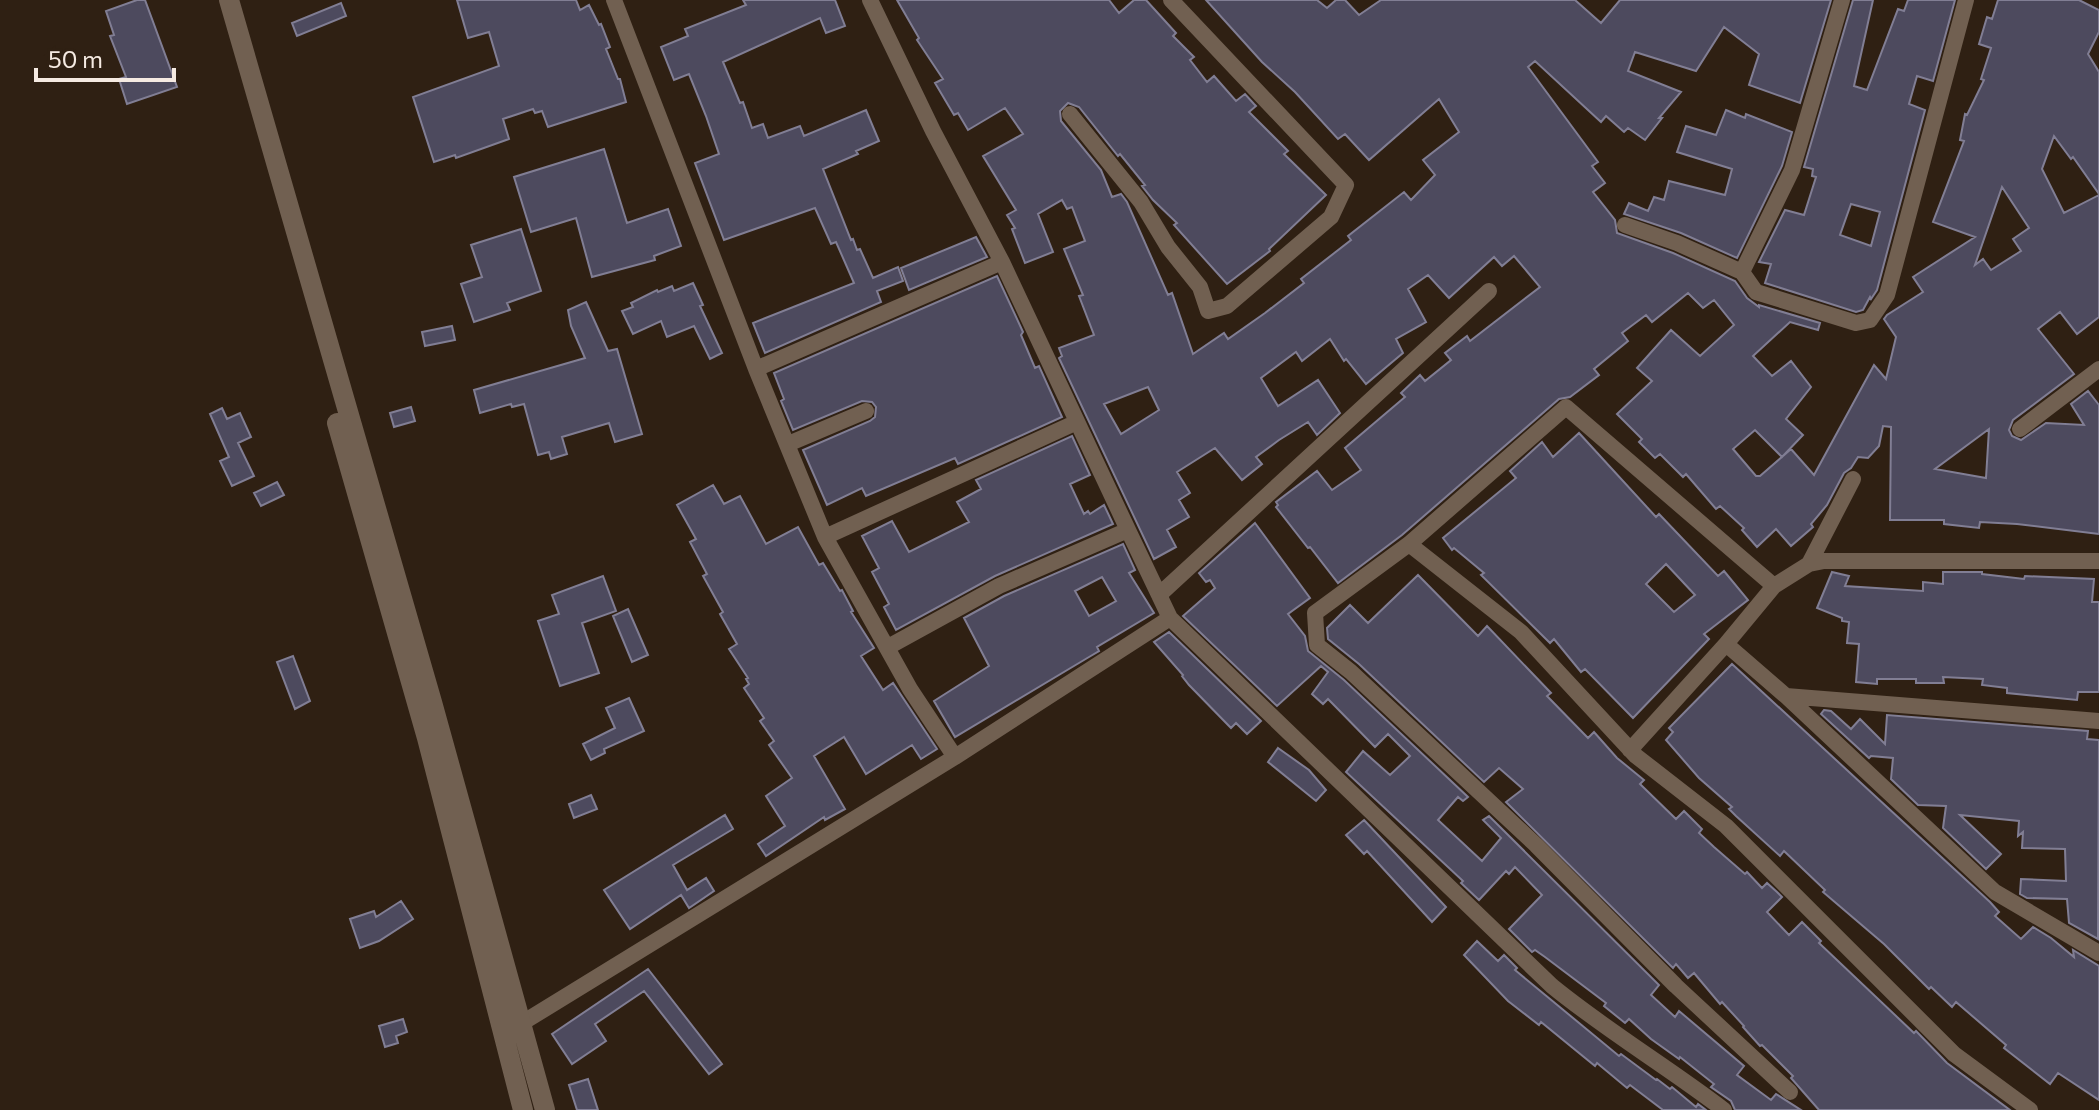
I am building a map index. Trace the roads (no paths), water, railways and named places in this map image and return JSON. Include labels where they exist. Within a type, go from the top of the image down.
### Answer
[{"type":"street","points":[[217,0],[427,738],[523,1110]]},
{"type":"street","points":[[229,0],[437,717],[545,1110]]},
{"type":"street","points":[[614,0],[756,369],[825,537],[910,689],[955,757]]},
{"type":"street","points":[[870,0],[933,131],[1002,262],[1170,618],[1552,986],[1593,1020],[1684,1079],[1724,1110]]},
{"type":"street","points":[[1070,114],[1141,202],[1168,247],[1200,287],[1208,311],[1227,306],[1331,217],[1346,185],[1171,0]]},
{"type":"street","points":[[1742,272],[1792,170],[1842,0]]},
{"type":"street","points":[[1625,225],[1677,243],[1742,272],[1756,292],[1856,323],[1870,320],[1887,295],[1966,0]]},
{"type":"street","points":[[756,369],[1002,262]]},
{"type":"street","points":[[1159,595],[1489,291]]},
{"type":"street","points":[[2020,429],[2099,369]]},
{"type":"street","points":[[1774,586],[1566,407],[1409,544],[1315,613],[1317,645],[1351,672],[1525,834],[1676,986],[1790,1092]]},
{"type":"street","points":[[788,444],[866,411]]},
{"type":"street","points":[[825,537],[1077,422]]},
{"type":"street","points":[[1809,564],[1853,479]]},
{"type":"street","points":[[888,647],[999,586],[1128,530]]},
{"type":"street","points":[[1409,544],[1521,632],[1630,750],[1726,826],[1954,1054],[2030,1110]]},
{"type":"street","points":[[1630,750],[1774,586],[1809,564],[1824,561],[2099,561]]},
{"type":"street","points":[[522,1023],[955,757],[1170,618]]},
{"type":"street","points":[[1726,644],[1786,696],[1995,892],[2099,953]]},
{"type":"street","points":[[1786,696],[2099,721]]}]
